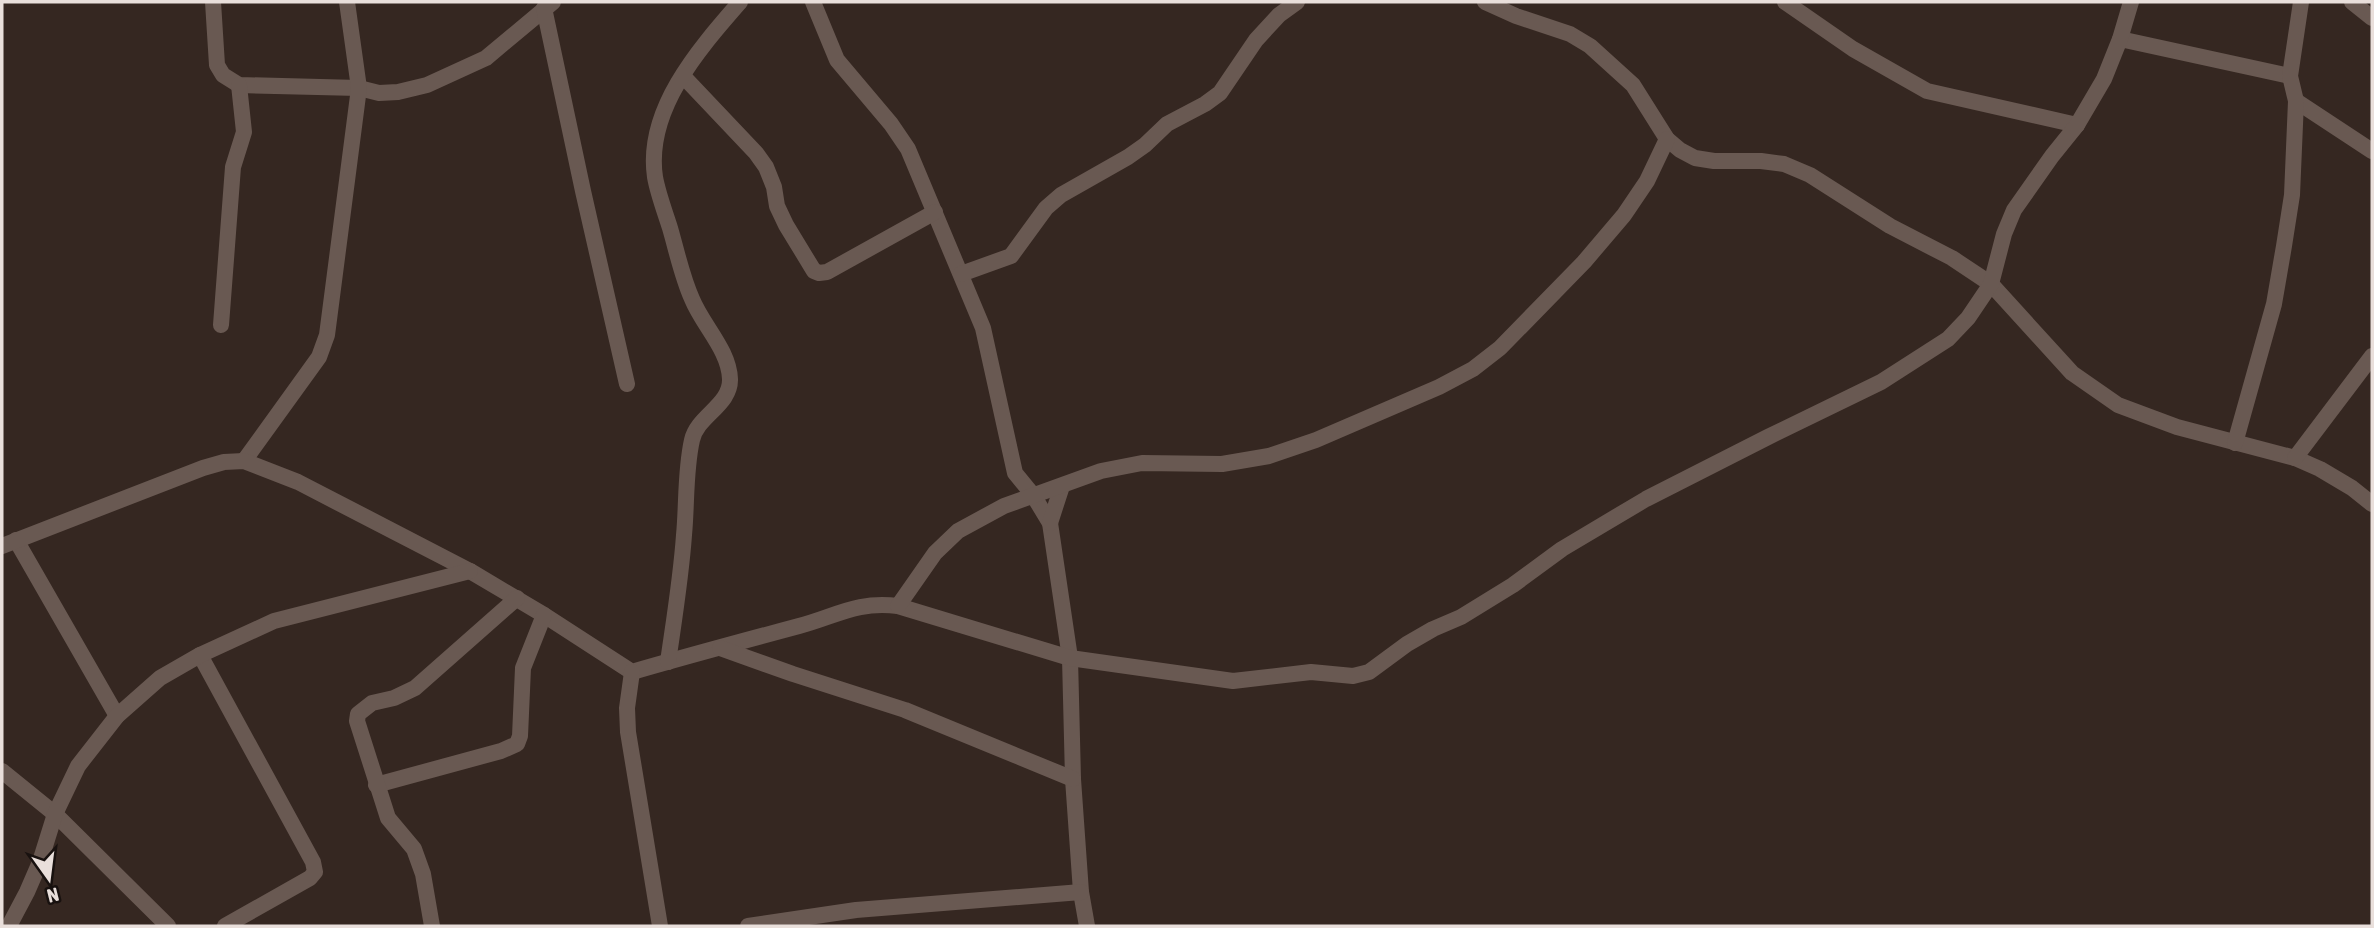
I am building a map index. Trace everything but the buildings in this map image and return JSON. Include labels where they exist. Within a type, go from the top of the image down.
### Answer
[{"type":"street","points":[[213,2],[217,65],[223,75],[239,85],[359,88],[379,93],[398,92],[427,85],[486,58],[548,5],[583,191],[627,384]]},
{"type":"street","points":[[244,461],[319,358],[327,335],[359,88],[347,2]]},
{"type":"street","points":[[668,662],[684,538],[693,436],[702,421],[725,398],[731,383],[729,366],[691,299],[655,178],[654,147],[663,115],[683,76],[703,45],[740,2]]},
{"type":"street","points":[[813,2],[837,60],[891,124],[908,149],[983,328],[1015,473],[1050,523],[1070,658],[1073,779],[1081,892],[1087,926]]},
{"type":"street","points":[[961,274],[1011,256],[1046,208],[1061,195],[1128,157],[1167,124],[1220,93],[1256,40],[1279,15],[1297,2]]},
{"type":"street","points":[[1485,2],[1516,16],[1570,34],[1590,46],[1633,85],[1667,139],[1680,150],[1695,158],[1714,161],[1784,164],[1810,175],[1890,226],[1952,258],[1991,284],[2072,373],[2118,405],[2146,417],[2295,458],[2352,488],[2372,504]]},
{"type":"street","points":[[1785,2],[1853,49],[1927,91],[2077,125]]},
{"type":"street","points":[[117,716],[9,543],[203,468],[224,462],[244,461],[298,482],[470,571],[632,672],[810,623],[856,607],[876,604],[898,607],[1070,658],[1233,681],[1311,672],[1353,676],[1369,672],[1407,644],[1503,592],[1562,549],[1646,499],[1881,382],[1948,339],[1968,318],[1991,284],[2004,234],[2014,210],[2077,125],[2104,79],[2131,2]]},
{"type":"street","points":[[2235,443],[2274,304],[2292,195],[2297,101],[2290,76],[2301,2]]},
{"type":"street","points":[[2352,2],[2372,18]]},
{"type":"street","points":[[2120,39],[2290,76]]},
{"type":"street","points":[[683,76],[766,167],[786,225],[814,271],[827,272],[935,212]]},
{"type":"street","points":[[221,326],[233,167],[244,132],[239,85]]},
{"type":"street","points":[[2297,101],[2372,151]]},
{"type":"street","points":[[898,607],[935,553],[958,531],[1004,506],[1101,471],[1142,463],[1222,464],[1269,456],[1316,440],[1439,387],[1472,369],[1500,348],[1544,306],[1592,253],[1624,215],[1647,181],[1667,139]]},
{"type":"street","points":[[2295,458],[2372,356]]},
{"type":"street","points":[[1004,506],[1015,473]]},
{"type":"street","points":[[1050,523],[1062,486]]},
{"type":"street","points":[[9,926],[40,862],[55,814],[78,766],[117,716],[160,678],[200,654],[274,621],[470,571]]},
{"type":"street","points":[[432,926],[423,874],[414,849],[388,818],[357,721],[358,714],[372,703],[394,698],[415,688],[517,598]]},
{"type":"street","points":[[376,785],[501,751],[517,744],[520,736],[523,668],[544,615]]},
{"type":"street","points":[[720,648],[905,710],[1073,779]]},
{"type":"street","points":[[200,654],[313,862],[315,872],[310,878],[225,926]]},
{"type":"street","points":[[632,672],[627,708],[628,732],[660,926]]},
{"type":"street","points":[[2,771],[55,814],[168,926]]},
{"type":"street","points":[[748,926],[790,922],[856,910],[1081,892]]}]
